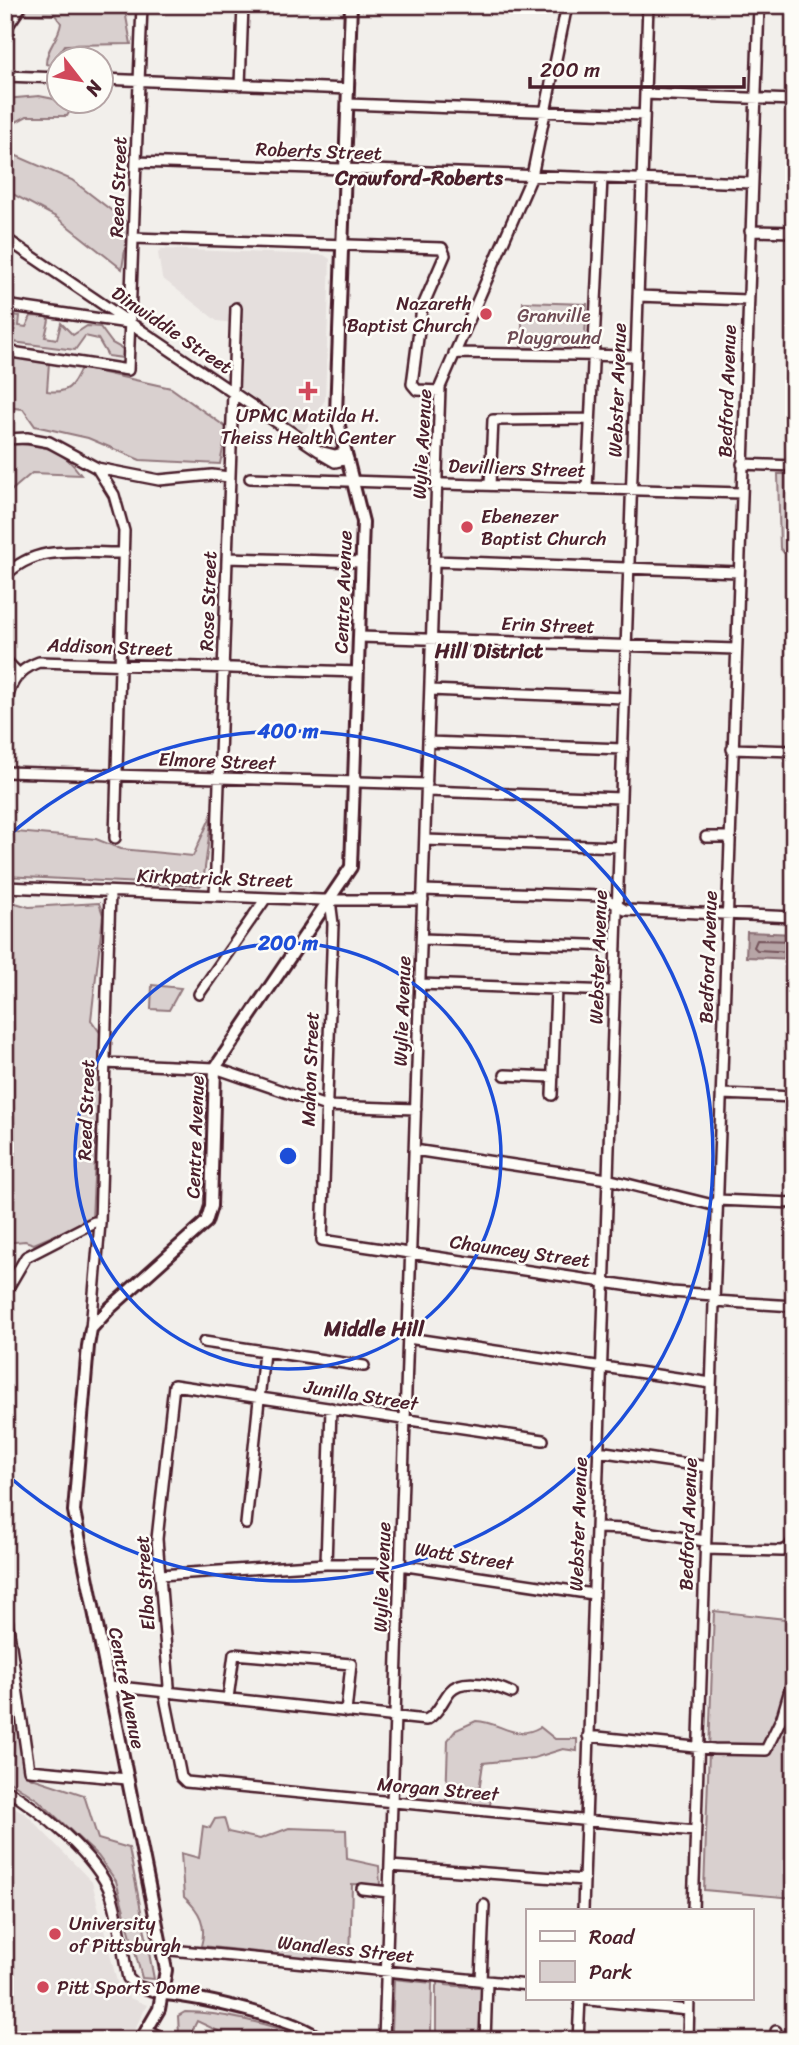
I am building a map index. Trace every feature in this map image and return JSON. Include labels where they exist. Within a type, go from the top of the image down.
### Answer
[{"type":"main road","name":"Centre Avenue","points":[[144,2035],[164,1994],[166,1970],[74,1511],[91,1329],[206,1223],[211,1206],[215,1068],[351,867],[363,522],[336,414],[351,5]]},
{"type":"main road","points":[[164,1994],[286,2022],[314,2033],[321,2040]]},
{"type":"street","points":[[5,30],[22,5]]},
{"type":"street","name":"Reed Street","points":[[5,351],[128,370],[142,5]]},
{"type":"street","points":[[240,85],[243,5]]},
{"type":"street","name":"Wylie Avenue","points":[[384,2038],[440,391],[532,176],[567,5]]},
{"type":"street","name":"Webster Avenue","points":[[583,1909],[648,5]]},
{"type":"street","name":"Bedford Avenue","points":[[693,1909],[759,5]]},
{"type":"street","points":[[5,76],[46,77]]},
{"type":"street","points":[[116,80],[348,89]]},
{"type":"street","points":[[645,94],[794,100]]},
{"type":"street","points":[[347,104],[644,115]]},
{"type":"street","name":"Roberts Street","points":[[136,162],[752,183]]},
{"type":"street","points":[[587,488],[591,355],[603,178]]},
{"type":"street","points":[[750,231],[794,232]]},
{"type":"street","name":"Dinwiddie Street","points":[[5,238],[319,451],[347,456]]},
{"type":"street","points":[[133,238],[445,250],[422,308],[413,388],[440,391]]},
{"type":"street","points":[[638,296],[748,300]]},
{"type":"street","points":[[5,305],[130,323]]},
{"type":"street","name":"Rose Street","points":[[215,896],[236,308]]},
{"type":"street","points":[[454,353],[636,356]]},
{"type":"street","points":[[490,485],[492,424],[497,418],[589,419]]},
{"type":"street","points":[[5,439],[27,438],[49,442],[97,467],[159,480],[212,475],[229,477]]},
{"type":"street","points":[[742,464],[794,466]]},
{"type":"street","points":[[97,467],[121,515],[124,554],[116,838]]},
{"type":"street","name":"Devilliers Street","points":[[250,478],[741,493]]},
{"type":"street","points":[[5,576],[18,565],[42,554],[124,554]]},
{"type":"street","points":[[228,558],[362,562]]},
{"type":"street","points":[[434,561],[738,572]]},
{"type":"street","name":"Erin Street","points":[[360,636],[736,649]]},
{"type":"street","points":[[5,660],[20,675],[7,691],[5,741]]},
{"type":"street","name":"Addison Street","points":[[20,675],[39,662],[358,672]]},
{"type":"street","points":[[430,690],[624,698]]},
{"type":"street","points":[[428,741],[622,749]]},
{"type":"street","points":[[732,749],[794,751]]},
{"type":"street","name":"Elmore Street","points":[[5,772],[355,782],[621,798]]},
{"type":"street","points":[[706,836],[729,837]]},
{"type":"street","points":[[425,840],[619,848]]},
{"type":"street","name":"Kirkpatrick Street","points":[[5,887],[330,900],[423,895],[602,897],[625,910],[794,917]]},
{"type":"street","name":"Reed Street","points":[[91,1329],[100,1223],[110,892]]},
{"type":"street","points":[[199,994],[266,898]]},
{"type":"street","name":"Mahon Street","points":[[322,1240],[333,924],[330,900]]},
{"type":"street","points":[[422,939],[616,946]]},
{"type":"street","points":[[420,984],[614,991]]},
{"type":"street","points":[[552,1095],[556,989]]},
{"type":"street","points":[[105,1063],[215,1068],[326,1106],[416,1109]]},
{"type":"street","points":[[505,1075],[553,1077]]},
{"type":"street","points":[[721,1094],[794,1097]]},
{"type":"street","points":[[414,1150],[607,1179],[717,1203],[794,1203]]},
{"type":"street","points":[[5,1293],[31,1254],[94,1222],[100,1223]]},
{"type":"street","name":"Chauncey Street","points":[[322,1240],[671,1292],[794,1306]]},
{"type":"street","points":[[408,1338],[711,1382]]},
{"type":"street","points":[[204,1342],[364,1366]]},
{"type":"street","points":[[246,1524],[264,1352]]},
{"type":"street","name":"Junilla Street","points":[[174,1385],[543,1440]]},
{"type":"street","name":"Elba Street","points":[[174,1385],[158,1539],[167,1692],[165,1698],[181,1777]]},
{"type":"street","points":[[326,1564],[331,1408]]},
{"type":"street","points":[[598,1451],[708,1467]]},
{"type":"street","points":[[596,1528],[627,1529],[705,1545],[782,1551],[789,1548],[794,1539]]},
{"type":"street","name":"Watt Street","points":[[160,1574],[326,1564],[400,1564],[593,1594]]},
{"type":"street","points":[[5,1605],[29,1770],[127,1779]]},
{"type":"street","points":[[228,1698],[234,1654],[351,1664],[346,1712]]},
{"type":"street","points":[[588,1736],[698,1747],[766,1750],[782,1717],[794,1676]]},
{"type":"street","points":[[110,1686],[426,1720],[433,1716],[452,1688],[461,1683],[501,1688],[512,1693]]},
{"type":"street","name":"Morgan Street","points":[[181,1777],[186,1782],[695,1831]]},
{"type":"street","points":[[5,1789],[45,1817],[93,1864],[111,1893],[128,1978],[136,1986],[164,1994]]},
{"type":"street","points":[[390,1866],[584,1880]]},
{"type":"street","points":[[362,1889],[389,1892]]},
{"type":"street","points":[[484,1905],[485,2040]]},
{"type":"street","name":"Wandless Street","points":[[161,1949],[526,1985]]},
{"type":"street","points":[[578,2040],[580,2000]]},
{"type":"street","points":[[598,2000],[688,2010]]},
{"type":"street","points":[[688,2040],[689,2000]]},
{"type":"street","points":[[144,2035],[165,2040]]},
{"type":"street","points":[[384,2038],[435,2038]]},
{"type":"shaded area","points":[[161,249],[324,255],[330,259],[325,400],[305,430],[301,430],[240,388],[242,324],[217,321],[162,278],[158,253]]},
{"type":"shaded area","name":"University of Pittsburgh","points":[[5,1801],[27,1815],[92,1882],[118,1986],[130,1998],[147,2005],[129,2040],[5,2040]]},
{"type":"green space","points":[[27,5],[124,5],[131,44],[52,46],[61,23],[55,15],[26,14]]},
{"type":"green space","points":[[46,97],[46,116],[27,116],[5,128],[5,99]]},
{"type":"green space","points":[[5,142],[12,154],[72,180],[129,224],[122,269],[56,217],[5,190]]},
{"type":"green space","name":"Granville Playground","points":[[523,302],[587,304],[584,350],[521,348]]},
{"type":"green space","points":[[13,315],[20,316],[19,326],[26,327],[31,316],[46,317],[49,320],[45,337],[57,339],[61,323],[73,335],[87,326],[100,327],[112,343],[123,349],[123,358],[108,356],[98,339],[85,336],[75,350],[5,341],[5,322],[12,323]]},
{"type":"green space","points":[[5,355],[49,362],[47,391],[65,390],[75,380],[81,368],[171,388],[227,428],[220,464],[140,460],[88,438],[35,426],[23,409],[5,407]]},
{"type":"green space","points":[[13,443],[59,453],[81,475],[32,473],[5,496],[5,447]]},
{"type":"green space","points":[[778,474],[794,474],[794,556],[784,553],[780,548]]},
{"type":"green space","points":[[212,814],[203,883],[200,886],[5,876],[5,831],[96,839],[121,849],[193,856]]},
{"type":"green space","points":[[5,900],[29,907],[99,903],[103,915],[91,1020],[101,1034],[92,1219],[34,1244],[25,1241],[5,1243]]},
{"type":"green space","points":[[152,985],[181,988],[169,1010],[151,1009]]},
{"type":"green space","points":[[714,1611],[794,1620],[794,1898],[704,1890]]},
{"type":"green space","points":[[5,1635],[29,1777],[84,1795],[98,1839],[129,1848],[154,1979],[142,1978],[116,1881],[98,1856],[38,1800],[5,1778]]},
{"type":"green space","points":[[476,1721],[523,1733],[540,1727],[555,1739],[577,1739],[577,1751],[563,1749],[534,1758],[483,1763],[479,1791],[492,1793],[490,1805],[446,1802],[448,1740],[456,1730]]},
{"type":"green space","points":[[224,1818],[228,1832],[260,1839],[289,1828],[346,1830],[347,1859],[379,1866],[380,1885],[352,1884],[350,1962],[201,1946],[201,1919],[184,1897],[181,1853],[199,1858],[203,1826],[210,1828],[215,1819]]},
{"type":"green space","points":[[394,1979],[432,1983],[431,2033],[392,2032]]},
{"type":"green space","points":[[439,1982],[445,1982],[446,1985],[482,1988],[481,2040],[457,2040],[456,2034],[440,2035],[436,2031],[436,1986]]},
{"type":"green space","points":[[185,2012],[246,2020],[305,2040],[237,2040],[197,2021],[189,2037],[179,2034],[178,2016]]},
{"type":"water","points":[[747,932],[794,934],[794,959],[746,957]]},
{"type":"place","name":"Nazareth Baptist Church","points":[[486,314]]},
{"type":"place","name":"UPMC Matilda H. Theiss Health Center","points":[[308,391]]},
{"type":"place","name":"Ebenezer Baptist Church","points":[[467,527]]},
{"type":"place","name":"University of Pittsburgh","points":[[55,1934]]},
{"type":"place","name":"Pitt Sports Dome","points":[[43,1987]]},
{"type":"district","name":"Crawford-Roberts","points":[[419,178]]},
{"type":"district","name":"Hill District","points":[[489,651]]},
{"type":"district","name":"Middle Hill","points":[[374,1329]]}]
